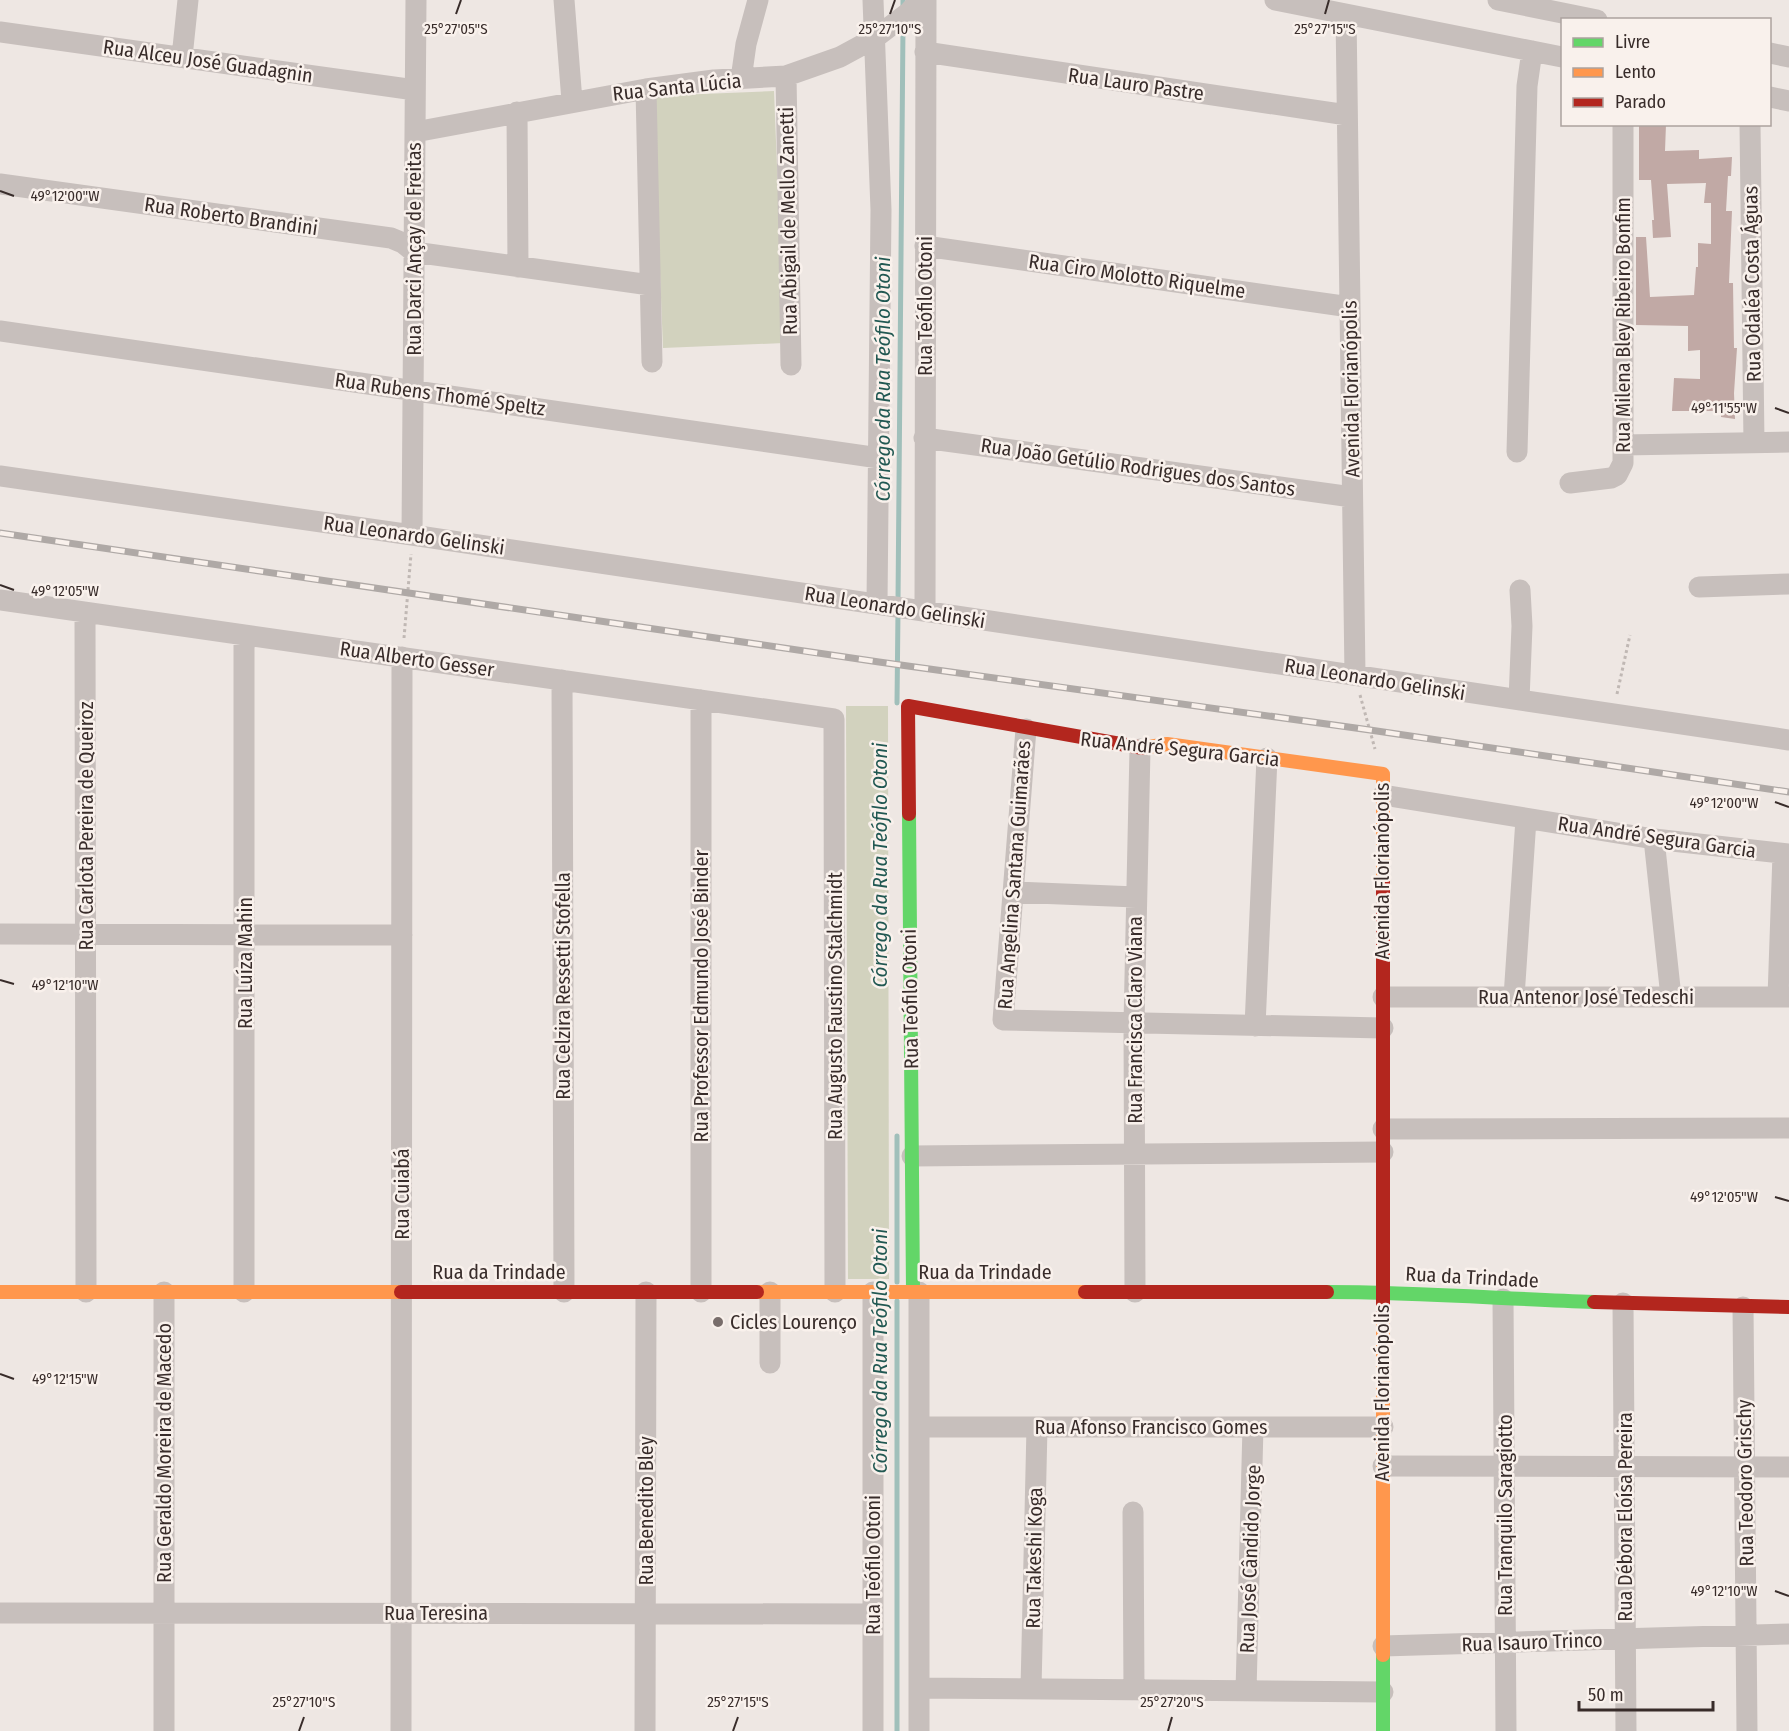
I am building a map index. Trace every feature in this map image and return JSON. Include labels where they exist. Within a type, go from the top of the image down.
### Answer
[{"type":"street","points":[[182,57],[188,0]]},
{"type":"street","name":"Rua Darci Ançay de Freitas","points":[[412,534],[416,0]]},
{"type":"street","points":[[564,0],[572,101]]},
{"type":"street","points":[[741,80],[746,44],[758,0]]},
{"type":"street","points":[[873,0],[881,210],[879,458],[883,605]]},
{"type":"street","points":[[1275,0],[1561,57]]},
{"type":"street","points":[[1498,0],[1566,7],[1592,18]]},
{"type":"street","name":"Rua Santa Lúcia","points":[[415,132],[646,88],[714,80],[786,76],[840,57],[875,38],[913,8]]},
{"type":"street","name":"Rua Teófilo Otoni","points":[[913,8],[926,52],[924,438],[920,611]]},
{"type":"street","name":"Avenida Florianópolis","points":[[1346,14],[1355,675]]},
{"type":"street","name":"Rua Alceu José Guadagnin","points":[[1,39],[182,57],[415,90]]},
{"type":"street","points":[[1517,452],[1527,86],[1532,51]]},
{"type":"street","name":"Rua Lauro Pastre","points":[[926,52],[1347,115]]},
{"type":"street","points":[[1771,53],[1789,57]]},
{"type":"street","name":"Rua Abigail de Mello Zanetti","points":[[786,76],[791,365]]},
{"type":"street","points":[[646,88],[652,362]]},
{"type":"street","points":[[1771,98],[1789,101]]},
{"type":"street","points":[[517,112],[518,267]]},
{"type":"street","name":"Rua Milena Bley Ribeiro Bonfim","points":[[1570,483],[1617,475],[1623,464],[1623,126]]},
{"type":"street","name":"Rua Odaléa Costa Águas","points":[[1750,126],[1754,442]]},
{"type":"street","name":"Rua Roberto Brandini","points":[[0,184],[391,238],[403,243],[414,252],[650,285]]},
{"type":"street","points":[[391,238],[401,235],[415,216]]},
{"type":"street","name":"Rua Ciro Molotto Riquelme","points":[[925,246],[1350,307]]},
{"type":"street","name":"Rua Rubens Thomé Speltz","points":[[0,331],[879,458]]},
{"type":"street","name":"Rua João Getúlio Rodrigues dos Santos","points":[[924,438],[1352,497]]},
{"type":"street","points":[[1623,445],[1789,442]]},
{"type":"street","name":"Rua Leonardo Gelinski","points":[[0,476],[412,534],[1789,740]]},
{"type":"street","points":[[1699,586],[1789,584]]},
{"type":"street","points":[[1519,700],[1522,626],[1520,590]]},
{"type":"street","name":"Rua Alberto Gesser","points":[[0,600],[834,719]]},
{"type":"street","name":"Rua Carlota Pereira de Queiroz","points":[[86,612],[86,1292]]},
{"type":"street","name":"Rua Luíza Mahin","points":[[244,635],[244,1292]]},
{"type":"street","name":"Rua Cuiabá","points":[[401,1731],[402,657]]},
{"type":"street","name":"Rua Celzira Ressetti Stofella","points":[[562,680],[564,1292]]},
{"type":"street","name":"Rua Professor Edmundo José Binder","points":[[700,700],[701,1292]]},
{"type":"street","name":"Rua Teófilo Otoni","points":[[908,706],[912,1156],[919,1427],[919,1731]]},
{"type":"street","name":"Rua André Segura Garcia","points":[[908,706],[1140,748],[1167,744],[1383,774]]},
{"type":"street","name":"Rua Augusto Faustino Stalchmidt","points":[[834,719],[835,1292]]},
{"type":"street","name":"Rua Angelina Santana Guimarães","points":[[1026,729],[1003,1020],[1134,1023]]},
{"type":"street","name":"Rua Francisca Claro Viana","points":[[1135,1292],[1134,1023],[1140,748]]},
{"type":"street","points":[[1255,1026],[1267,758]]},
{"type":"street","name":"Avenida Florianópolis","points":[[1383,774],[1383,1731]]},
{"type":"street","name":"Rua André Segura Garcia","points":[[1383,795],[1654,839],[1786,854]]},
{"type":"street","points":[[1514,997],[1526,819]]},
{"type":"street","points":[[1654,839],[1671,997]]},
{"type":"street","points":[[1784,997],[1786,854]]},
{"type":"street","points":[[1013,892],[1136,897]]},
{"type":"street","points":[[0,934],[402,935]]},
{"type":"street","name":"Rua Antenor José Tedeschi","points":[[1383,997],[1784,997]]},
{"type":"street","points":[[1134,1023],[1383,1028]]},
{"type":"street","points":[[1383,1129],[1789,1128]]},
{"type":"street","points":[[912,1156],[1383,1152]]},
{"type":"street","name":"Rua da Trindade","points":[[0,1292],[1382,1292],[1503,1299],[1789,1307]]},
{"type":"street","name":"Rua Geraldo Moreira de Macedo","points":[[164,1292],[164,1731]]},
{"type":"street","name":"Rua Benedito Bley","points":[[645,1731],[646,1292]]},
{"type":"street","points":[[770,1292],[770,1363]]},
{"type":"street","name":"Rua Teófilo Otoni","points":[[873,1292],[873,1731]]},
{"type":"street","name":"Rua Tranquilo Saragiotto","points":[[1503,1299],[1506,1731]]},
{"type":"street","name":"Rua Débora Eloísa Pereira","points":[[1623,1303],[1626,1731]]},
{"type":"street","name":"Rua Teodoro Grischy","points":[[1743,1306],[1747,1731]]},
{"type":"street","name":"Rua Afonso Francisco Gomes","points":[[919,1427],[1383,1427]]},
{"type":"street","name":"Rua Takeshi Koga","points":[[1031,1689],[1037,1427]]},
{"type":"street","name":"Rua José Cândido Jorge","points":[[1246,1691],[1253,1427]]},
{"type":"street","points":[[1383,1466],[1789,1467]]},
{"type":"street","points":[[1133,1512],[1134,1690]]},
{"type":"street","name":"Rua Teresina","points":[[0,1613],[873,1614]]},
{"type":"street","name":"Rua Isauro Trinco","points":[[1383,1646],[1789,1634]]},
{"type":"street","points":[[919,1688],[1383,1692]]},
{"type":"path","points":[[402,657],[412,534]]},
{"type":"path","points":[[1612,714],[1630,635]]},
{"type":"path","name":"Avenida Florianópolis","points":[[1355,675],[1383,774]]},
{"type":"green space","points":[[774,91],[784,343],[663,348],[653,96]]},
{"type":"green space","points":[[846,706],[888,706],[889,1279],[848,1279]]},
{"type":"building","points":[[1639,126],[1666,126],[1665,151],[1699,150],[1699,159],[1732,157],[1731,176],[1728,176],[1726,211],[1732,211],[1729,283],[1733,283],[1734,348],[1737,348],[1735,419],[1721,417],[1721,411],[1672,411],[1674,378],[1700,379],[1700,350],[1688,351],[1688,326],[1636,325],[1636,237],[1646,237],[1650,297],[1694,295],[1696,267],[1698,267],[1698,243],[1711,244],[1711,203],[1704,203],[1706,183],[1667,184],[1671,237],[1653,238],[1651,180],[1639,180]]},
{"type":"waterway","name":"Córrego da Rua Teófilo Otoni","points":[[903,0],[903,10]]},
{"type":"waterway","name":"Córrego da Rua Teófilo Otoni","points":[[898,601],[903,26]]},
{"type":"waterway","name":"Córrego da Rua Teófilo Otoni","points":[[897,703],[898,611]]},
{"type":"waterway","name":"Córrego da Rua Teófilo Otoni","points":[[897,1136],[897,1282]]},
{"type":"waterway","name":"Córrego da Rua Teófilo Otoni","points":[[897,1301],[897,1731]]},
{"type":"railway","points":[[0,533],[1789,792]]},
{"type":"traffic: fast","points":[[909,814],[913,1292]]},
{"type":"traffic: fast","points":[[1327,1292],[1594,1302]]},
{"type":"traffic: fast","points":[[1383,1655],[1383,1731]]},
{"type":"traffic: slow","points":[[1143,748],[1167,744],[1383,774],[1383,880]]},
{"type":"traffic: slow","points":[[0,1292],[401,1292]]},
{"type":"traffic: slow","points":[[757,1292],[1085,1292]]},
{"type":"traffic: slow","points":[[1383,1319],[1383,1655]]},
{"type":"traffic: jam","points":[[909,814],[908,706],[1143,748]]},
{"type":"traffic: jam","points":[[1383,880],[1383,1319]]},
{"type":"traffic: jam","points":[[401,1292],[757,1292]]},
{"type":"traffic: jam","points":[[1085,1292],[1327,1292]]},
{"type":"traffic: jam","points":[[1594,1302],[1789,1307]]},
{"type":"place","name":"Cicles Lourenço","points":[[718,1322]]}]
